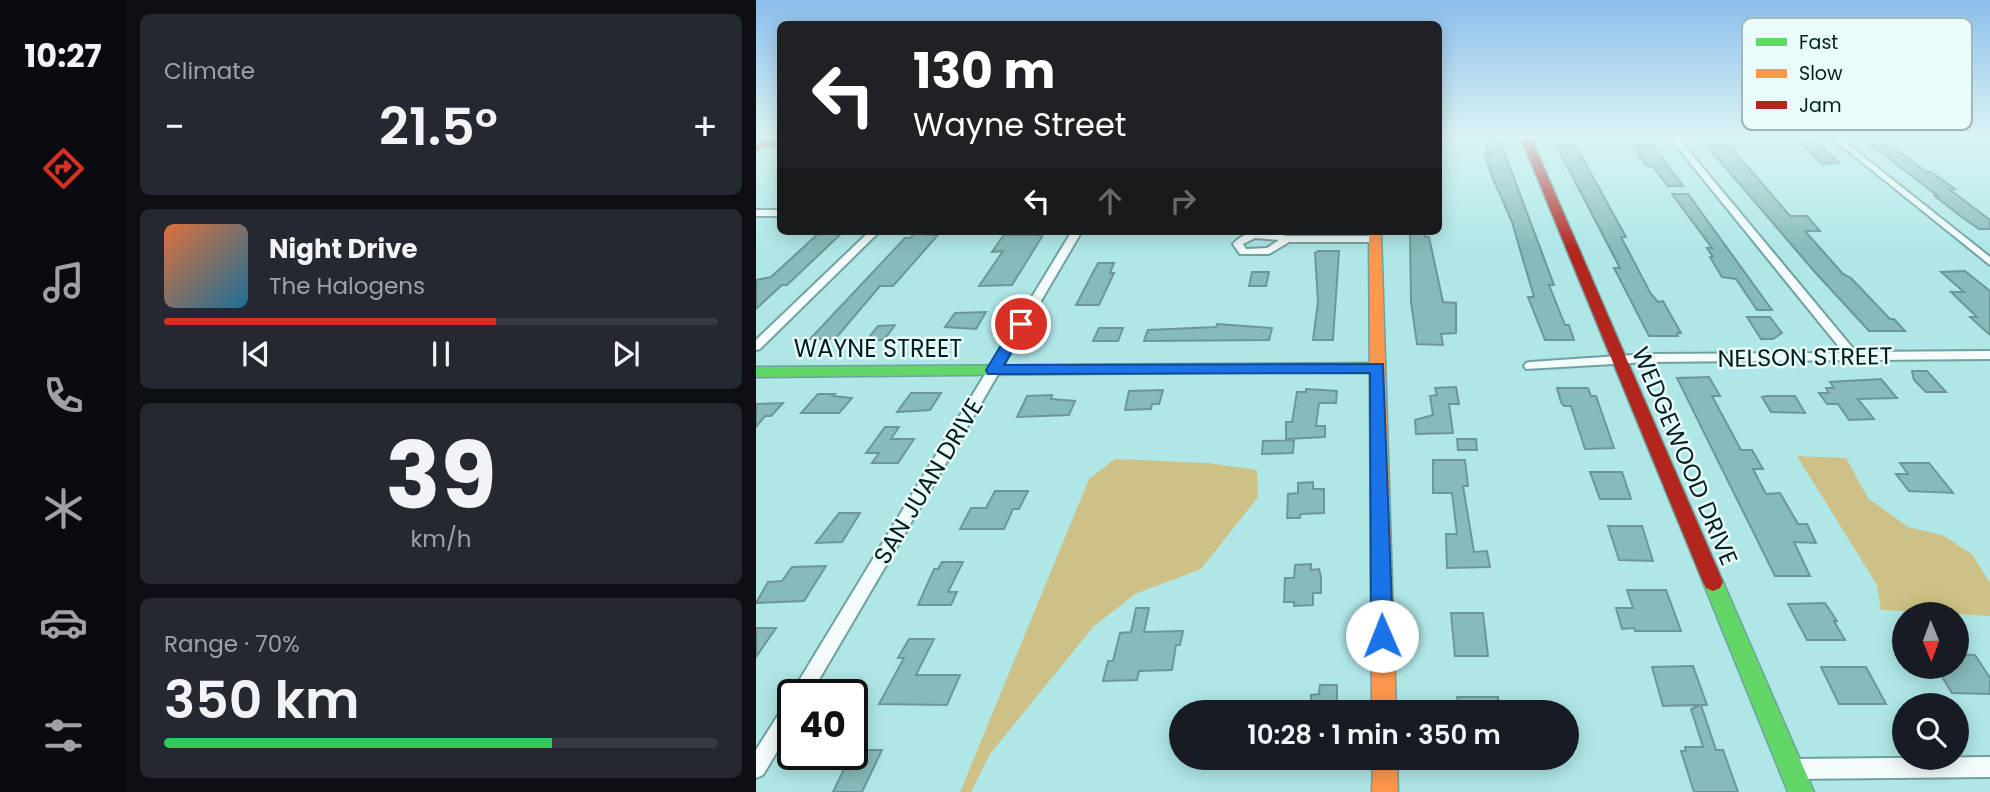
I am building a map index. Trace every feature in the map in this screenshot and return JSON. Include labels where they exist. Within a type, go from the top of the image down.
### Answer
[{"type":"street","name":"WEDGEWOOD DRIVE","points":[[1542,175],[1801,792]]},
{"type":"street","points":[[1704,175],[1853,356]]},
{"type":"street","points":[[1882,175],[1990,262]]},
{"type":"street","points":[[756,213],[777,213]]},
{"type":"street","points":[[756,346],[871,235]]},
{"type":"street","name":"SAN JUAN DRIVE","points":[[810,679],[1075,235]]},
{"type":"street","points":[[1287,239],[1375,235],[1384,700]]},
{"type":"street","name":"NELSON STREET","points":[[1620,362],[1648,358],[1990,355]]},
{"type":"street","points":[[1530,366],[1620,362]]},
{"type":"street","name":"WAYNE STREET","points":[[756,372],[1377,368]]},
{"type":"street","points":[[756,768],[777,733]]},
{"type":"street","points":[[1792,769],[1990,767]]},
{"type":"street","points":[[1384,770],[1385,792]]},
{"type":"shaded area","points":[[1797,456],[1846,458],[1868,498],[1908,527],[1942,535],[1972,554],[1990,583],[1990,616],[1969,615],[1969,602],[1892,602],[1892,611],[1881,610],[1877,585]]},
{"type":"shaded area","points":[[1115,459],[1208,463],[1257,470],[1258,497],[1201,569],[1135,594],[1093,627],[990,754],[971,792],[960,792],[1089,479]]},
{"type":"building","points":[[1491,175],[1513,175],[1554,285],[1549,285],[1574,340],[1545,340],[1528,297],[1534,297],[1512,222]]},
{"type":"building","points":[[1572,175],[1592,175],[1626,237],[1621,237],[1651,294],[1658,302],[1663,301],[1681,333],[1677,333],[1678,336],[1649,336],[1614,268],[1620,268]]},
{"type":"building","points":[[1659,175],[1675,175],[1683,186],[1668,186]]},
{"type":"building","points":[[1732,175],[1755,175],[1790,216],[1807,216],[1820,231],[1805,231],[1843,274],[1851,278],[1905,331],[1869,331]]},
{"type":"building","points":[[1910,175],[1935,175],[1990,220],[1990,229],[1979,229],[1935,196],[1938,196]]},
{"type":"building","points":[[1672,194],[1688,194],[1772,310],[1757,310],[1736,279],[1722,277],[1707,248],[1712,248]]},
{"type":"building","points":[[817,235],[840,235],[787,285],[782,285],[756,309],[756,280],[771,277]]},
{"type":"building","points":[[913,235],[938,235],[893,286],[880,286],[835,339],[810,339],[905,238]]},
{"type":"building","points":[[1004,235],[1043,235],[1012,285],[979,286],[1003,251],[992,252]]},
{"type":"building","points":[[1410,235],[1425,235],[1429,237],[1443,302],[1456,303],[1456,333],[1441,334],[1443,345],[1417,344],[1411,302]]},
{"type":"building","points":[[1339,251],[1333,340],[1313,340],[1318,302],[1315,253]]},
{"type":"building","points":[[1098,263],[1114,263],[1110,273],[1114,273],[1099,305],[1076,305]]},
{"type":"building","points":[[1965,271],[1990,291],[1990,335],[1970,317],[1977,317],[1951,292],[1964,292],[1941,272]]},
{"type":"building","points":[[1252,272],[1269,272],[1266,286],[1249,286]]},
{"type":"building","points":[[986,312],[976,329],[945,327],[955,313]]},
{"type":"building","points":[[1747,317],[1770,317],[1782,333],[1773,339],[1761,339]]},
{"type":"building","points":[[1217,324],[1272,328],[1269,340],[1144,341],[1148,330],[1216,327]]},
{"type":"building","points":[[895,325],[884,340],[867,340],[878,326]]},
{"type":"building","points":[[1099,328],[1123,328],[1118,341],[1093,341]]},
{"type":"building","points":[[1912,371],[1927,371],[1946,392],[1926,392],[1914,380]]},
{"type":"building","points":[[1709,377],[1720,396],[1712,396],[1741,450],[1752,450],[1763,469],[1753,469],[1766,494],[1780,493],[1798,524],[1807,524],[1816,543],[1794,542],[1810,576],[1775,576],[1677,378]]},
{"type":"building","points":[[1881,379],[1897,398],[1858,399],[1874,419],[1849,420],[1838,404],[1827,404],[1819,393],[1829,393],[1826,388],[1834,388],[1830,382]]},
{"type":"building","points":[[1456,387],[1459,404],[1449,404],[1453,433],[1416,434],[1415,420],[1433,415],[1430,396],[1437,395],[1435,388]]},
{"type":"building","points":[[1557,388],[1588,388],[1591,396],[1596,396],[1614,448],[1585,449],[1571,406],[1564,406]]},
{"type":"building","points":[[1306,389],[1337,391],[1336,403],[1319,403],[1316,426],[1325,426],[1325,437],[1286,439],[1286,422],[1292,422],[1297,392],[1306,392]]},
{"type":"building","points":[[1163,390],[1159,404],[1152,404],[1151,409],[1125,410],[1129,391]]},
{"type":"building","points":[[911,393],[941,393],[930,410],[897,412]]},
{"type":"building","points":[[818,394],[852,398],[839,413],[801,413]]},
{"type":"building","points":[[1052,395],[1051,399],[1075,401],[1069,415],[1017,417],[1027,396]]},
{"type":"building","points":[[1795,396],[1805,413],[1771,412],[1762,397]]},
{"type":"building","points":[[783,403],[771,416],[765,416],[756,427],[756,404]]},
{"type":"building","points":[[885,427],[899,427],[891,439],[914,439],[898,463],[872,463],[879,453],[866,453]]},
{"type":"building","points":[[1457,439],[1476,439],[1477,450],[1458,450]]},
{"type":"building","points":[[1294,440],[1293,453],[1262,454],[1263,441]]},
{"type":"building","points":[[1433,460],[1465,460],[1468,486],[1463,486],[1474,552],[1487,551],[1490,567],[1447,568],[1446,534],[1457,534],[1452,493],[1433,493]]},
{"type":"building","points":[[1900,463],[1929,463],[1953,493],[1909,491],[1896,474],[1908,474]]},
{"type":"building","points":[[1590,472],[1622,472],[1631,499],[1600,499]]},
{"type":"building","points":[[1313,482],[1313,489],[1324,489],[1324,513],[1287,518],[1288,494],[1298,493],[1298,483]]},
{"type":"building","points":[[995,491],[1028,491],[1019,509],[1013,509],[1004,529],[960,529],[971,508],[986,508]]},
{"type":"building","points":[[839,513],[860,513],[842,542],[816,543]]},
{"type":"building","points":[[1608,526],[1642,526],[1653,561],[1619,560]]},
{"type":"building","points":[[942,562],[963,562],[948,592],[957,592],[951,605],[918,605],[934,569],[938,569]]},
{"type":"building","points":[[1311,564],[1311,570],[1319,569],[1321,577],[1321,593],[1313,593],[1313,605],[1294,606],[1294,602],[1284,602],[1285,578],[1294,578],[1295,565]]},
{"type":"building","points":[[826,566],[804,601],[756,603],[768,582],[782,581],[792,567]]},
{"type":"building","points":[[1627,590],[1666,590],[1681,631],[1622,629],[1616,608],[1633,608]]},
{"type":"building","points":[[1825,603],[1845,640],[1807,640],[1788,604]]},
{"type":"building","points":[[1136,608],[1149,608],[1144,632],[1183,631],[1180,645],[1176,645],[1172,670],[1139,671],[1137,680],[1103,681],[1108,661],[1113,661],[1120,633],[1131,632]]},
{"type":"building","points":[[1451,613],[1483,613],[1488,656],[1455,656]]},
{"type":"building","points":[[756,628],[776,628],[756,657]]},
{"type":"building","points":[[909,639],[934,639],[916,675],[960,675],[947,705],[879,704],[904,658],[898,658]]},
{"type":"building","points":[[1969,655],[1975,655],[1990,678],[1990,694],[1952,693],[1943,679],[1969,679]]},
{"type":"building","points":[[1693,666],[1707,705],[1701,705],[1716,750],[1723,750],[1738,792],[1694,792],[1681,751],[1686,751],[1685,747],[1703,747],[1691,709],[1700,705],[1663,706],[1652,667]]},
{"type":"building","points":[[1821,667],[1866,667],[1886,704],[1839,704]]},
{"type":"building","points":[[1320,685],[1337,685],[1337,700],[1311,700],[1311,695],[1319,694]]},
{"type":"building","points":[[1457,697],[1498,697],[1498,700],[1457,700]]},
{"type":"building","points":[[868,750],[882,750],[862,792],[833,792],[843,770],[868,770]]},
{"type":"traffic: fast","points":[[756,372],[1377,368]]},
{"type":"traffic: fast","points":[[1713,582],[1801,792]]},
{"type":"traffic: slow","points":[[1375,235],[1384,700]]},
{"type":"traffic: slow","points":[[1385,770],[1385,792]]},
{"type":"traffic: jam","points":[[1542,175],[1713,582]]},
{"type":"route","points":[[1021,324],[993,370],[1377,368],[1382,636]]}]
